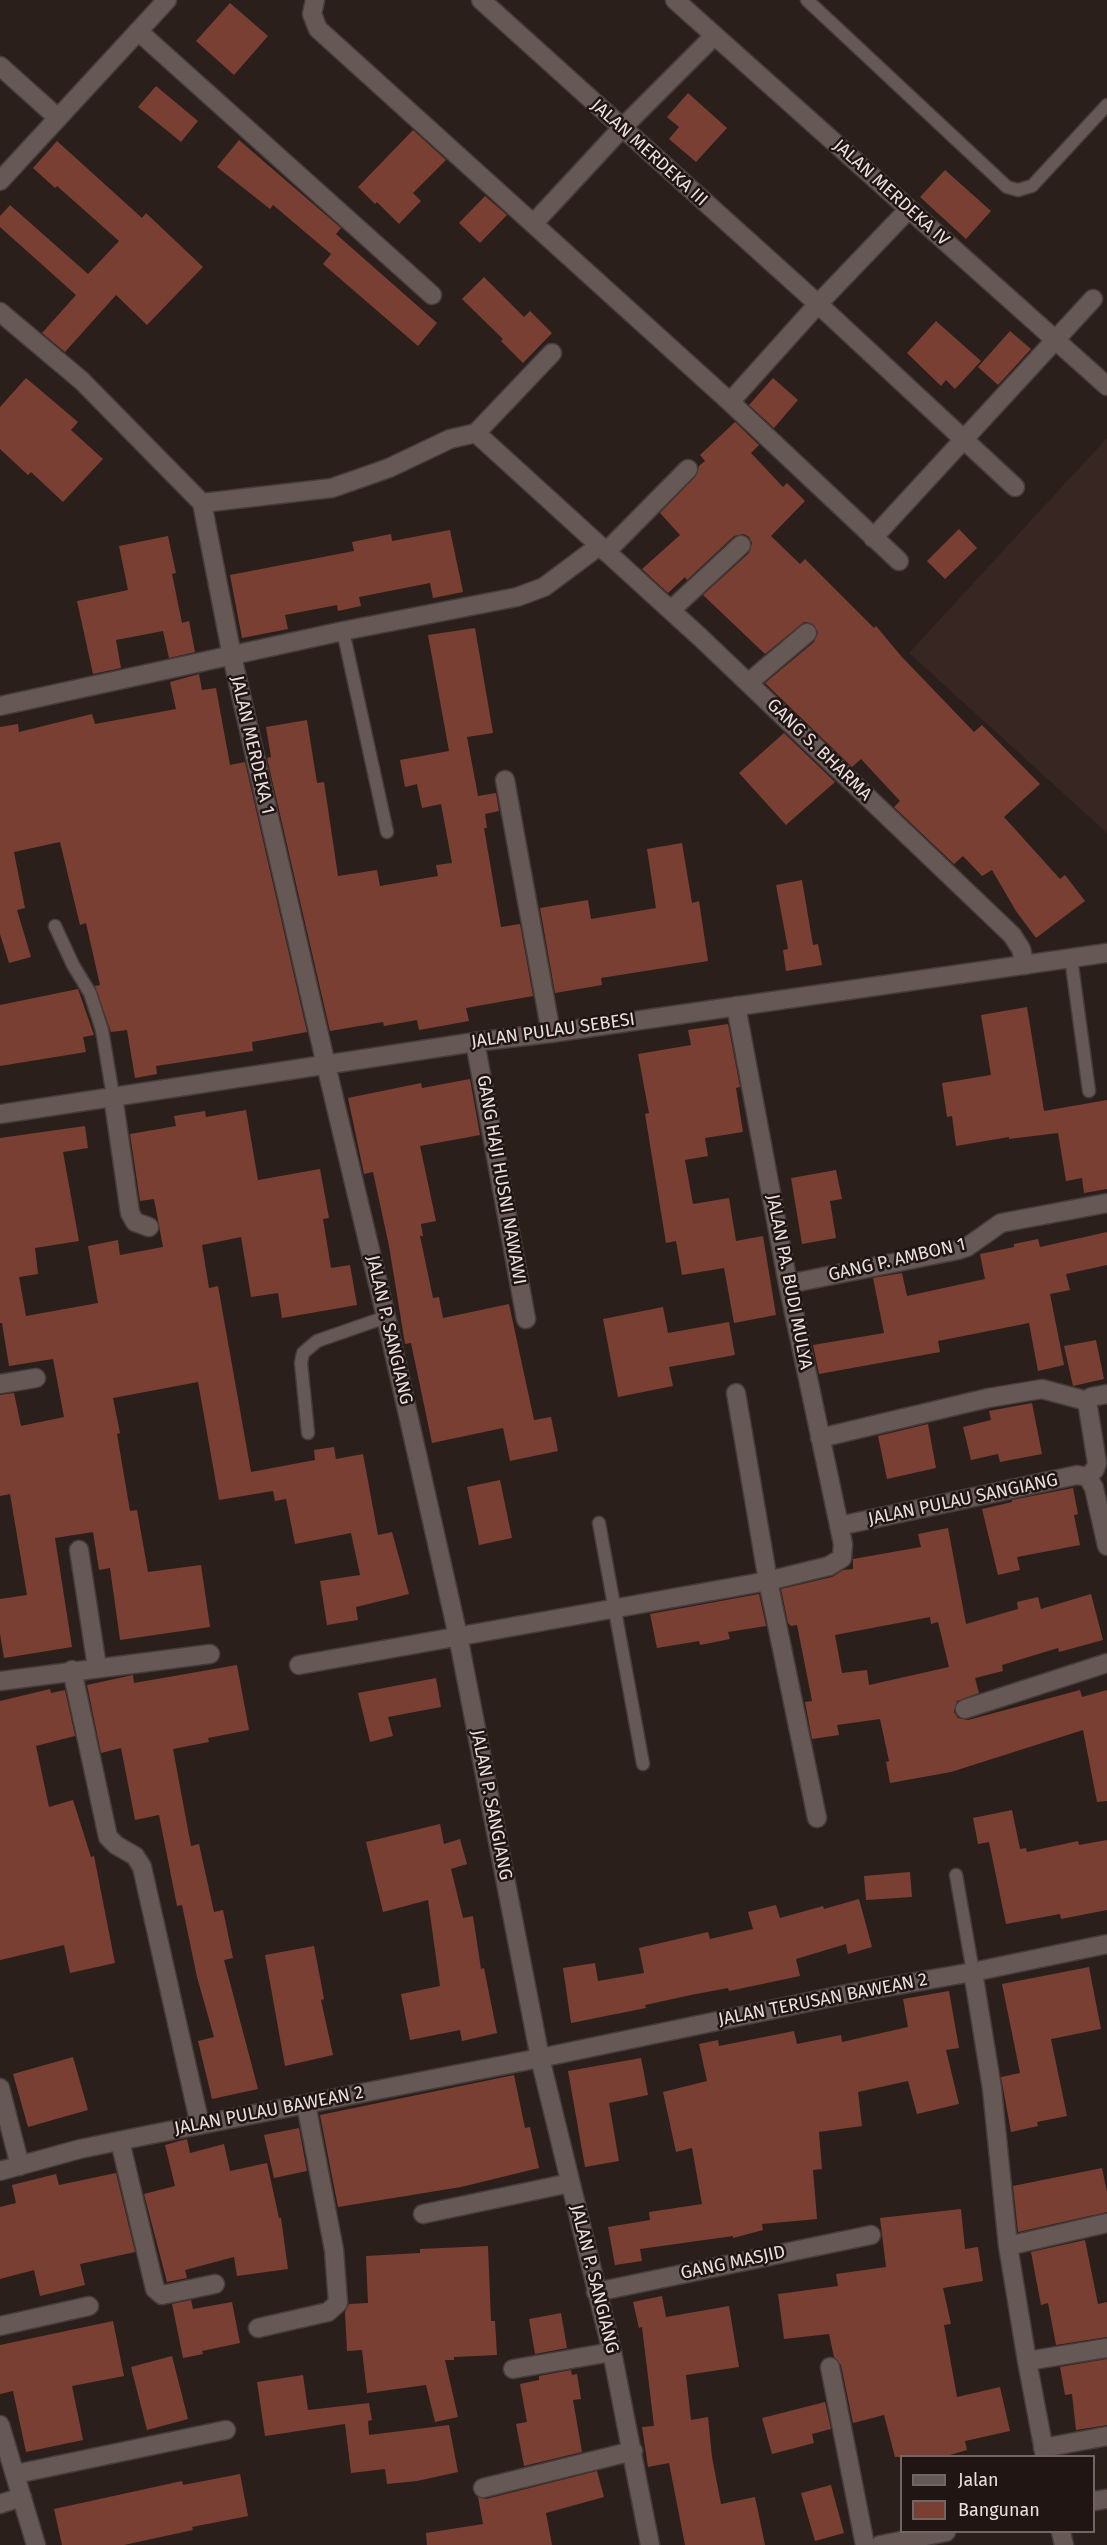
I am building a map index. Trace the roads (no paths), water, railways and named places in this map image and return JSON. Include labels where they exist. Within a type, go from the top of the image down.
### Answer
[{"type":"street","points":[[0,181],[167,0]]},
{"type":"street","points":[[315,0],[312,14],[318,29],[730,402],[899,561]]},
{"type":"street","name":"JALAN MERDEKA III","points":[[481,0],[818,304],[1015,487]]},
{"type":"street","name":"JALAN MERDEKA IV","points":[[675,0],[1107,386]]},
{"type":"street","points":[[138,31],[432,295]]},
{"type":"street","points":[[533,224],[622,128],[714,36]]},
{"type":"street","points":[[0,66],[58,118]]},
{"type":"street","points":[[730,402],[818,304],[909,210]]},
{"type":"street","points":[[873,538],[1093,299]]},
{"type":"street","points":[[0,312],[82,381],[202,503],[232,656],[530,593],[549,584],[603,549],[688,469]]},
{"type":"street","points":[[202,503],[342,485],[389,468],[450,439],[476,433],[552,353]]},
{"type":"street","name":"GANG S. BHARMA","points":[[476,433],[671,610],[1012,935],[1021,949],[1025,965]]},
{"type":"street","points":[[671,610],[741,545]]},
{"type":"street","points":[[748,683],[807,633]]},
{"type":"street","name":"JALAN MERDEKA 1","points":[[0,706],[232,656],[326,1065]]},
{"type":"street","points":[[505,780],[551,1033]]},
{"type":"street","name":"JALAN PULAU SEBESI","points":[[0,1114],[475,1042],[1107,953]]},
{"type":"street","name":"JALAN PA. BUDI MULYA","points":[[736,1006],[788,1284],[843,1550],[842,1558],[829,1566],[768,1581]]},
{"type":"street","name":"GANG HAJI HUSNI NAWAWI","points":[[475,1042],[526,1319]]},
{"type":"street","name":"JALAN P. SANGIANG","points":[[326,1065],[458,1636],[540,2058],[612,2352],[650,2545]]},
{"type":"street","points":[[113,1096],[130,1213],[135,1222],[149,1227]]},
{"type":"street","name":"GANG P. AMBON 1","points":[[788,1284],[958,1250],[968,1247],[1001,1223],[1107,1203]]},
{"type":"street","points":[[0,1384],[36,1378]]},
{"type":"street","points":[[820,1438],[988,1398],[1042,1389],[1087,1401]]},
{"type":"street","points":[[736,1393],[768,1581],[817,1818]]},
{"type":"street","points":[[1087,1401],[1091,1397],[1107,1394]]},
{"type":"street","points":[[1087,1401],[1097,1463],[1088,1477],[1094,1488],[1107,1546]]},
{"type":"street","name":"JALAN PULAU SANGIANG","points":[[838,1526],[1077,1475],[1088,1477]]},
{"type":"street","points":[[79,1550],[97,1667]]},
{"type":"street","points":[[299,1665],[768,1581]]},
{"type":"street","points":[[1,1676],[210,1654]]},
{"type":"street","points":[[965,1709],[1107,1663]]},
{"type":"street","points":[[72,1670],[108,1837],[116,1845],[135,1856],[142,1867],[200,2125]]},
{"type":"street","name":"JALAN TERUSAN BAWEAN 2","points":[[540,2058],[852,1993],[973,1972],[1107,1944]]},
{"type":"street","points":[[973,1972],[992,2089],[1008,2246],[1044,2452],[1107,2436]]},
{"type":"street","name":"JALAN PULAU BAWEAN 2","points":[[0,2171],[120,2141],[540,2058]]},
{"type":"street","points":[[0,2088],[20,2166]]},
{"type":"street","points":[[258,2328],[328,2312],[338,2303],[334,2250],[306,2104]]},
{"type":"street","points":[[120,2141],[155,2289],[162,2295],[215,2284]]},
{"type":"street","points":[[423,2214],[570,2182]]},
{"type":"street","points":[[1008,2246],[1107,2223]]},
{"type":"street","name":"GANG MASJID","points":[[596,2292],[871,2235]]},
{"type":"street","points":[[0,2326],[89,2306]]},
{"type":"street","points":[[1027,2361],[1107,2348]]},
{"type":"street","points":[[513,2369],[612,2352]]},
{"type":"street","points":[[830,2367],[865,2545]]},
{"type":"street","points":[[0,2425],[36,2545]]},
{"type":"street","points":[[16,2474],[226,2430]]},
{"type":"street","points":[[483,2488],[633,2451]]},
{"type":"street","points":[[0,2504],[22,2497]]},
{"type":"street","points":[[880,2545],[941,2533]]},
{"type":"lane","points":[[807,0],[1007,187],[1018,190],[1032,186],[1107,105]]},
{"type":"lane","points":[[343,631],[387,832]]},
{"type":"lane","points":[[55,926],[73,965],[90,993],[102,1030],[113,1096]]},
{"type":"lane","points":[[1071,958],[1089,1091]]},
{"type":"lane","points":[[308,1433],[301,1363],[303,1353],[317,1341],[386,1317]]},
{"type":"lane","points":[[599,1523],[643,1764]]},
{"type":"lane","points":[[956,1875],[973,1972]]}]
